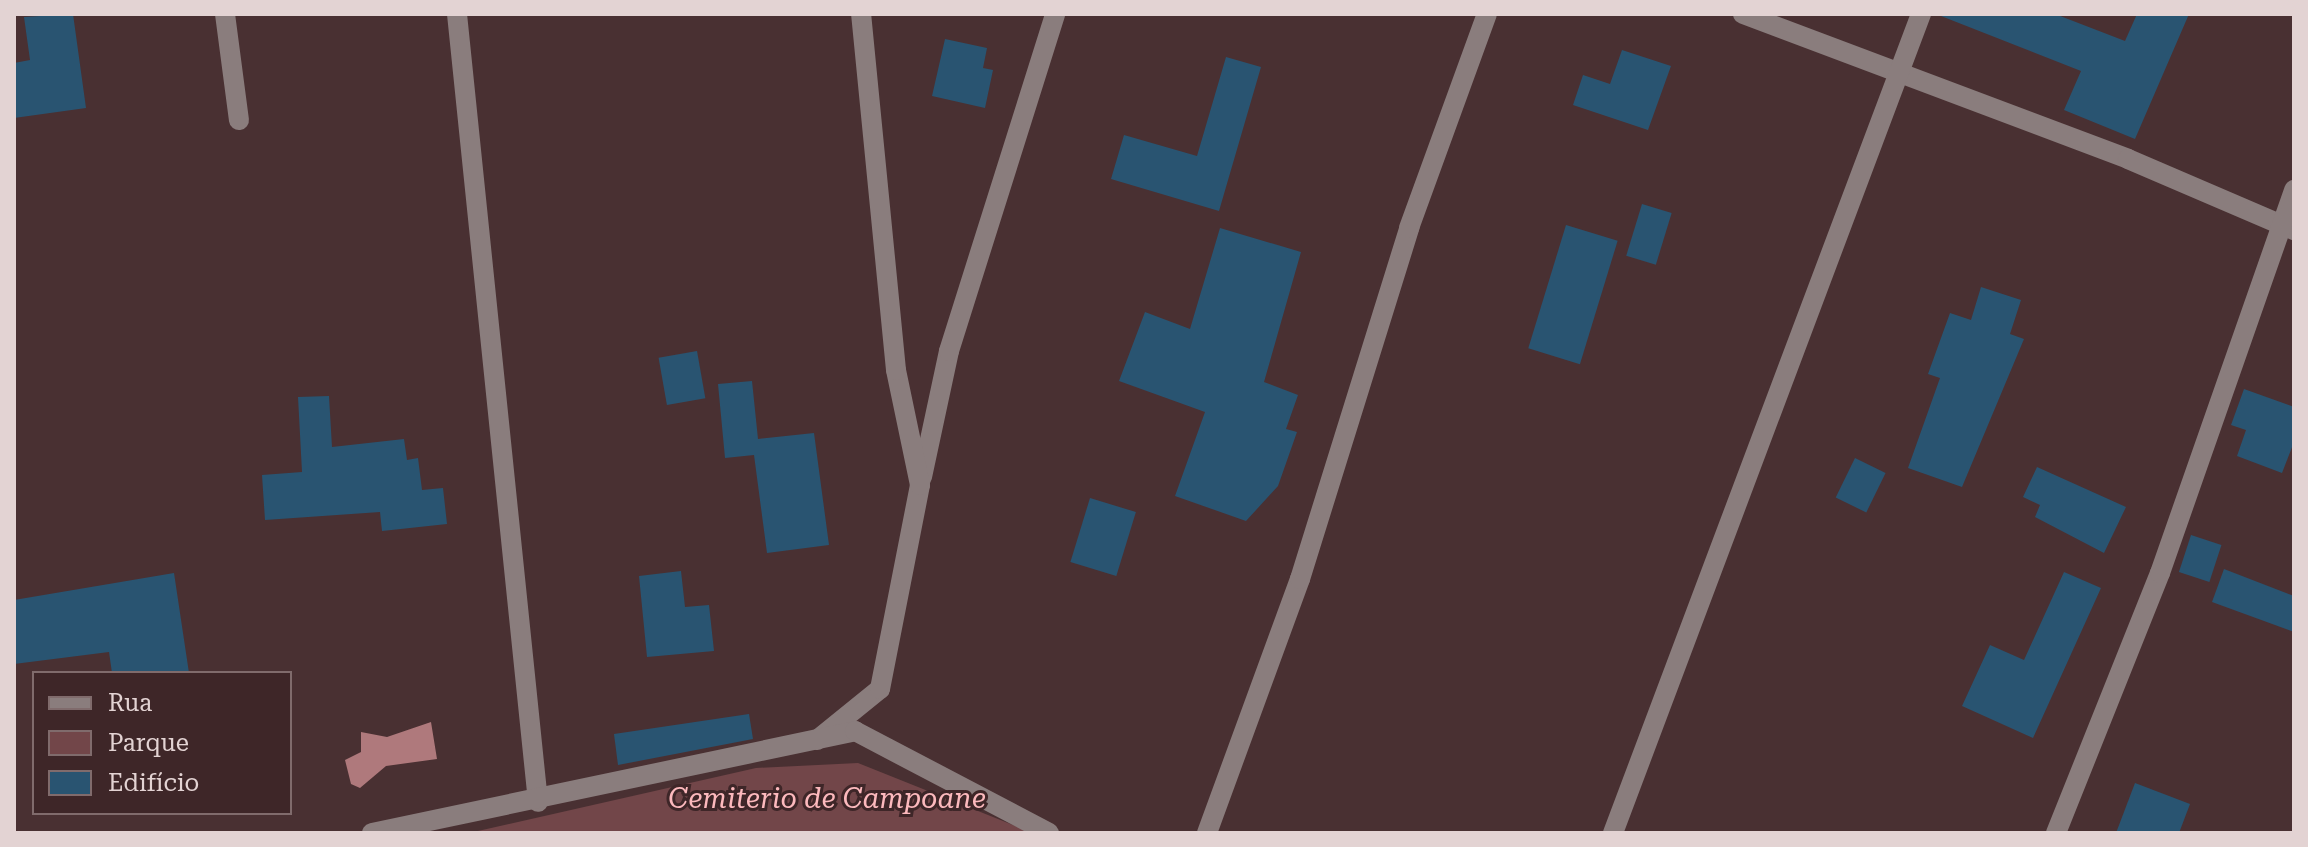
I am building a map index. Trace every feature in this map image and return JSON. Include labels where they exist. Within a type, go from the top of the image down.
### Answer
[{"type":"street","points":[[225,14],[239,120]]},
{"type":"street","points":[[457,14],[538,802]]},
{"type":"street","points":[[861,14],[896,370],[920,485]]},
{"type":"street","points":[[817,740],[880,689],[949,351],[1055,14]]},
{"type":"street","points":[[1207,833],[1300,579],[1409,228],[1487,14]]},
{"type":"street","points":[[1743,14],[1896,76],[2128,159],[2288,228]]},
{"type":"street","points":[[1613,833],[1921,14]]},
{"type":"street","points":[[2056,833],[2160,573],[2288,228],[2294,190]]},
{"type":"street","points":[[372,833],[538,802],[855,731],[1049,833]]},
{"type":"green space","name":"Cemiterio de Campoane","points":[[858,763],[1033,833],[469,833],[756,768]]},
{"type":"shaded area","points":[[431,722],[437,759],[386,766],[360,788],[351,784],[345,760],[361,752],[361,732],[387,737]]},
{"type":"building","points":[[73,14],[86,108],[14,118],[14,63],[30,60],[24,17]]},
{"type":"building","points":[[2055,14],[2125,41],[2137,14],[2189,14],[2135,139],[2064,110],[2081,71],[1941,16]]},
{"type":"building","points":[[945,39],[987,48],[983,68],[993,70],[985,108],[932,96]]},
{"type":"building","points":[[1622,50],[1671,66],[1648,130],[1573,105],[1583,75],[1610,84]]},
{"type":"building","points":[[1226,57],[1261,67],[1219,211],[1111,179],[1124,135],[1197,156]]},
{"type":"building","points":[[1642,204],[1672,213],[1656,265],[1626,256]]},
{"type":"building","points":[[1566,225],[1618,241],[1580,364],[1528,348]]},
{"type":"building","points":[[1220,228],[1301,252],[1264,382],[1298,395],[1286,429],[1297,432],[1278,486],[1246,521],[1175,496],[1205,412],[1119,381],[1145,312],[1190,329]]},
{"type":"building","points":[[1981,287],[2021,300],[2010,334],[2024,339],[1962,487],[1908,468],[1940,378],[1928,374],[1950,313],[1971,320]]},
{"type":"building","points":[[697,351],[705,398],[667,405],[659,358]]},
{"type":"building","points":[[752,381],[758,439],[814,433],[829,545],[767,553],[754,455],[725,458],[718,384]]},
{"type":"building","points":[[2244,389],[2294,407],[2294,442],[2282,473],[2237,456],[2246,430],[2231,425]]},
{"type":"building","points":[[329,396],[332,447],[404,439],[407,460],[418,458],[422,490],[443,488],[447,524],[382,531],[380,512],[265,520],[262,475],[302,472],[298,397]]},
{"type":"building","points":[[1855,458],[1886,473],[1866,512],[1836,498]]},
{"type":"building","points":[[2037,467],[2126,507],[2104,553],[2035,517],[2040,505],[2023,497]]},
{"type":"building","points":[[1090,498],[1136,512],[1116,576],[1070,562]]},
{"type":"building","points":[[2191,535],[2221,545],[2209,582],[2179,572]]},
{"type":"building","points":[[2224,569],[2294,596],[2294,632],[2212,602]]},
{"type":"building","points":[[681,571],[685,607],[709,605],[714,651],[647,657],[639,576]]},
{"type":"building","points":[[2064,572],[2101,588],[2033,738],[1962,706],[1990,645],[2024,660]]},
{"type":"building","points":[[174,573],[189,671],[112,671],[109,652],[14,664],[14,600]]},
{"type":"building","points":[[749,714],[753,739],[618,765],[614,734]]},
{"type":"building","points":[[2135,783],[2190,804],[2179,833],[2116,833]]}]
